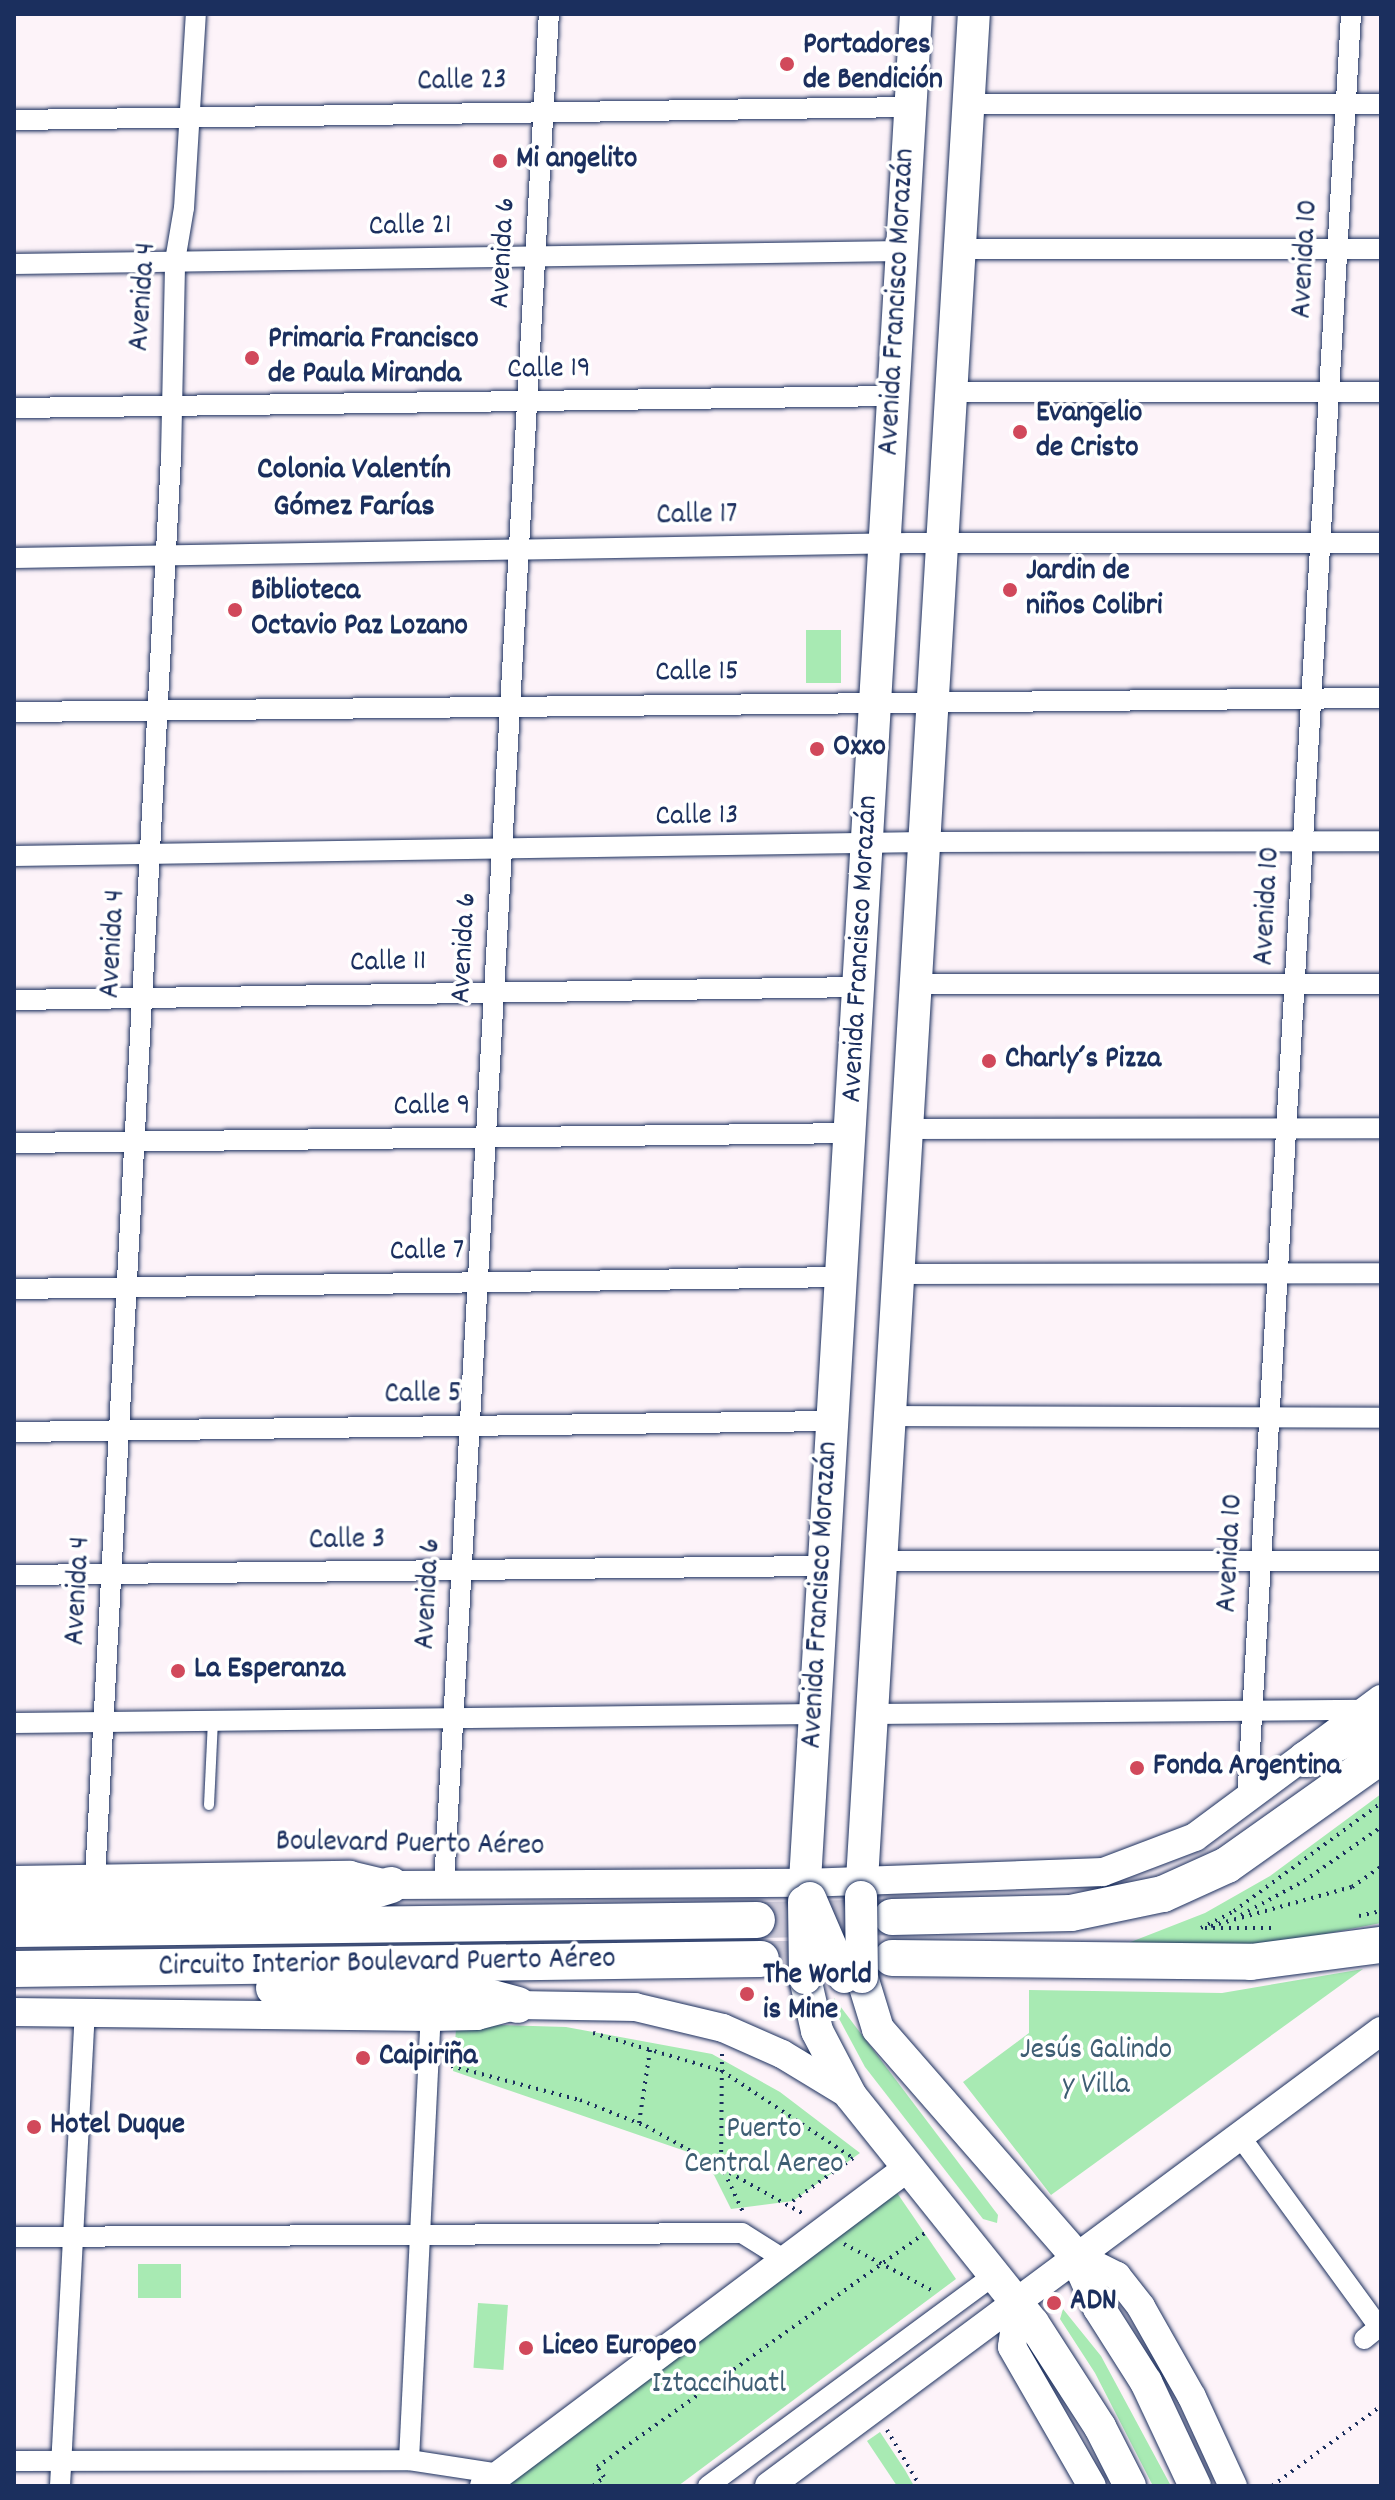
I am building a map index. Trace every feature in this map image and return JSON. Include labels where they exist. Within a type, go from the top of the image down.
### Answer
[{"type":"highway","points":[[1306,1759],[1376,1710]]},
{"type":"highway","points":[[892,1917],[1071,1913],[1163,1894],[1256,1848],[1381,1756]]},
{"type":"highway","points":[[14,1903],[349,1898],[391,1885]]},
{"type":"highway","name":"Circuito Interior Boulevard Puerto Aéreo","points":[[28,1929],[757,1920]]},
{"type":"highway","points":[[892,1958],[1251,1962],[1377,1947]]},
{"type":"highway","name":"Circuito Interior Boulevard Puerto Aéreo","points":[[28,1969],[761,1959]]},
{"type":"highway","points":[[204,1968],[258,1987],[356,1995],[477,1994],[518,2005]]},
{"type":"main road","name":"Avenida Francisco Morazán","points":[[916,14],[815,1714],[805,1978],[817,2031],[851,2096],[944,2217],[1018,2303],[1067,2372],[1130,2486]]},
{"type":"main road","name":"Avenida Francisco Morazán","points":[[853,1977],[882,1561],[974,14]]},
{"type":"main road","points":[[1195,2486],[1146,2382],[1099,2308],[1075,2255],[878,2029],[806,1893],[1103,1872],[1164,1853],[1247,1802],[1306,1759]]},
{"type":"main road","name":"Boulevard Puerto Aéreo","points":[[14,1880],[95,1879],[205,1870],[350,1875],[391,1885],[806,1893]]},
{"type":"main road","points":[[14,2012],[443,2023],[518,2005],[635,2007],[723,2028],[782,2054],[851,2096]]},
{"type":"main road","points":[[769,2486],[1018,2303],[1075,2255],[1379,2037]]},
{"type":"main road","points":[[492,2480],[906,2169]]},
{"type":"main road","points":[[1075,2255],[1117,2276],[1141,2307],[1192,2397],[1233,2486]]},
{"type":"main road","points":[[1018,2303],[1012,2347],[1092,2486]]},
{"type":"street","name":"Avenida 4","points":[[95,1879],[171,457],[169,406],[175,261],[184,208],[196,14]]},
{"type":"street","name":"Avenida 6","points":[[444,1884],[549,14]]},
{"type":"street","name":"Avenida 10","points":[[1247,1802],[1351,14]]},
{"type":"street","points":[[969,104],[1381,104]]},
{"type":"street","name":"Calle 23","points":[[14,120],[910,107]]},
{"type":"street","points":[[960,249],[1381,249]]},
{"type":"street","name":"Calle 21","points":[[14,264],[902,251]]},
{"type":"street","points":[[952,392],[1381,392]]},
{"type":"street","name":"Calle 19","points":[[14,408],[894,396]]},
{"type":"street","name":"Calle 17","points":[[14,558],[942,543],[1381,543]]},
{"type":"street","name":"Calle 15","points":[[14,712],[933,699],[1381,698]]},
{"type":"street","name":"Calle 13","points":[[14,856],[868,846],[925,842],[1381,841]]},
{"type":"street","points":[[916,984],[1381,984]]},
{"type":"street","name":"Calle 11","points":[[14,1000],[859,987]]},
{"type":"street","points":[[908,1129],[1381,1128]]},
{"type":"street","name":"Calle 9","points":[[14,1143],[851,1133]]},
{"type":"street","points":[[899,1274],[1381,1273]]},
{"type":"street","name":"Calle 7","points":[[14,1289],[842,1277]]},
{"type":"street","points":[[890,1416],[1381,1418]]},
{"type":"street","name":"Calle 5","points":[[14,1432],[833,1421]]},
{"type":"street","points":[[882,1561],[1381,1561]]},
{"type":"street","name":"Calle 3","points":[[14,1575],[824,1566]]},
{"type":"street","points":[[872,1714],[1253,1714],[1376,1710]]},
{"type":"street","points":[[14,1723],[815,1714]]},
{"type":"street","points":[[60,2486],[85,2012]]},
{"type":"street","points":[[409,2460],[428,2062],[443,2023]]},
{"type":"street","points":[[1239,2135],[1379,2327],[1364,2339]]},
{"type":"street","points":[[14,2237],[742,2233],[785,2260]]},
{"type":"street","points":[[708,2486],[994,2275]]},
{"type":"street","points":[[14,2461],[409,2460],[492,2480]]},
{"type":"lane","points":[[209,1805],[213,1720]]},
{"type":"path","points":[[1201,1928],[1234,1911],[1381,1803]]},
{"type":"path","points":[[1232,1920],[1304,1881],[1381,1827]]},
{"type":"path","points":[[1201,1928],[1352,1887],[1381,1867]]},
{"type":"path","points":[[1350,1918],[1381,1911]]},
{"type":"path","points":[[1201,1928],[1274,1928]]},
{"type":"path","points":[[443,2023],[453,2066]]},
{"type":"path","points":[[723,2028],[721,2165],[743,2207],[742,2233]]},
{"type":"path","points":[[586,2031],[722,2071],[853,2158],[790,2203]]},
{"type":"path","points":[[639,2123],[650,2050]]},
{"type":"path","points":[[428,2062],[580,2100],[639,2123],[790,2203],[879,2266],[956,2303]]},
{"type":"path","points":[[593,2486],[604,2477],[597,2467],[944,2217]]},
{"type":"path","points":[[1272,2486],[1381,2406]]},
{"type":"green space","points":[[806,630],[841,630],[841,683],[806,683]]},
{"type":"green space","name":"Jesús Galindo y Villa","points":[[1381,1794],[1381,1923],[1264,1946],[1123,1945],[1205,1913],[1270,1876]]},
{"type":"green space","name":"Jesús Galindo y Villa","points":[[1363,1969],[1051,2195],[963,2082],[1029,2033],[1029,1990],[1222,1993]]},
{"type":"green space","points":[[834,1998],[998,2215],[997,2223],[983,2219],[865,2067],[836,2013]]},
{"type":"green space","name":"Puerto Central Aereo","points":[[501,2025],[566,2027],[712,2054],[780,2092],[860,2153],[793,2201],[731,2209],[714,2175],[688,2152],[453,2071],[456,2029]]},
{"type":"green space","name":"Iztaccihuatl","points":[[893,2187],[956,2279],[678,2486],[492,2486]]},
{"type":"green space","points":[[138,2264],[181,2264],[181,2298],[138,2298]]},
{"type":"green space","points":[[478,2303],[508,2305],[503,2370],[473,2368]]},
{"type":"green space","points":[[1063,2309],[1101,2356],[1171,2486],[1153,2486],[1095,2373],[1060,2319]]},
{"type":"green space","points":[[880,2432],[914,2486],[897,2486],[867,2441]]},
{"type":"tunnel","points":[[757,1920],[892,1917]]},
{"type":"tunnel","points":[[761,1959],[839,1959]]},
{"type":"place","name":"Portadores de Bendición","points":[[787,64]]},
{"type":"place","name":"Mi angelito","points":[[500,161]]},
{"type":"place","name":"Primaria Francisco de Paula Miranda","points":[[252,358]]},
{"type":"place","name":"Evangelio de Cristo","points":[[1020,432]]},
{"type":"place","name":"Jardin de niños Colibri","points":[[1010,590]]},
{"type":"place","name":"Biblioteca Octavio Paz Lozano","points":[[235,610]]},
{"type":"place","name":"Oxxo","points":[[817,749]]},
{"type":"place","name":"Charly´s Pizza","points":[[989,1061]]},
{"type":"place","name":"La Esperanza","points":[[178,1671]]},
{"type":"place","name":"Fonda Argentina","points":[[1137,1768]]},
{"type":"place","name":"The World is Mine","points":[[747,1994]]},
{"type":"place","name":"Caipiriña","points":[[363,2058]]},
{"type":"place","name":"Hotel Duque","points":[[34,2127]]},
{"type":"place","name":"ADN","points":[[1054,2303]]},
{"type":"place","name":"Liceo Europeo","points":[[526,2348]]},
{"type":"district","name":"Colonia Valentín Gómez Farías","points":[[354,490]]}]
